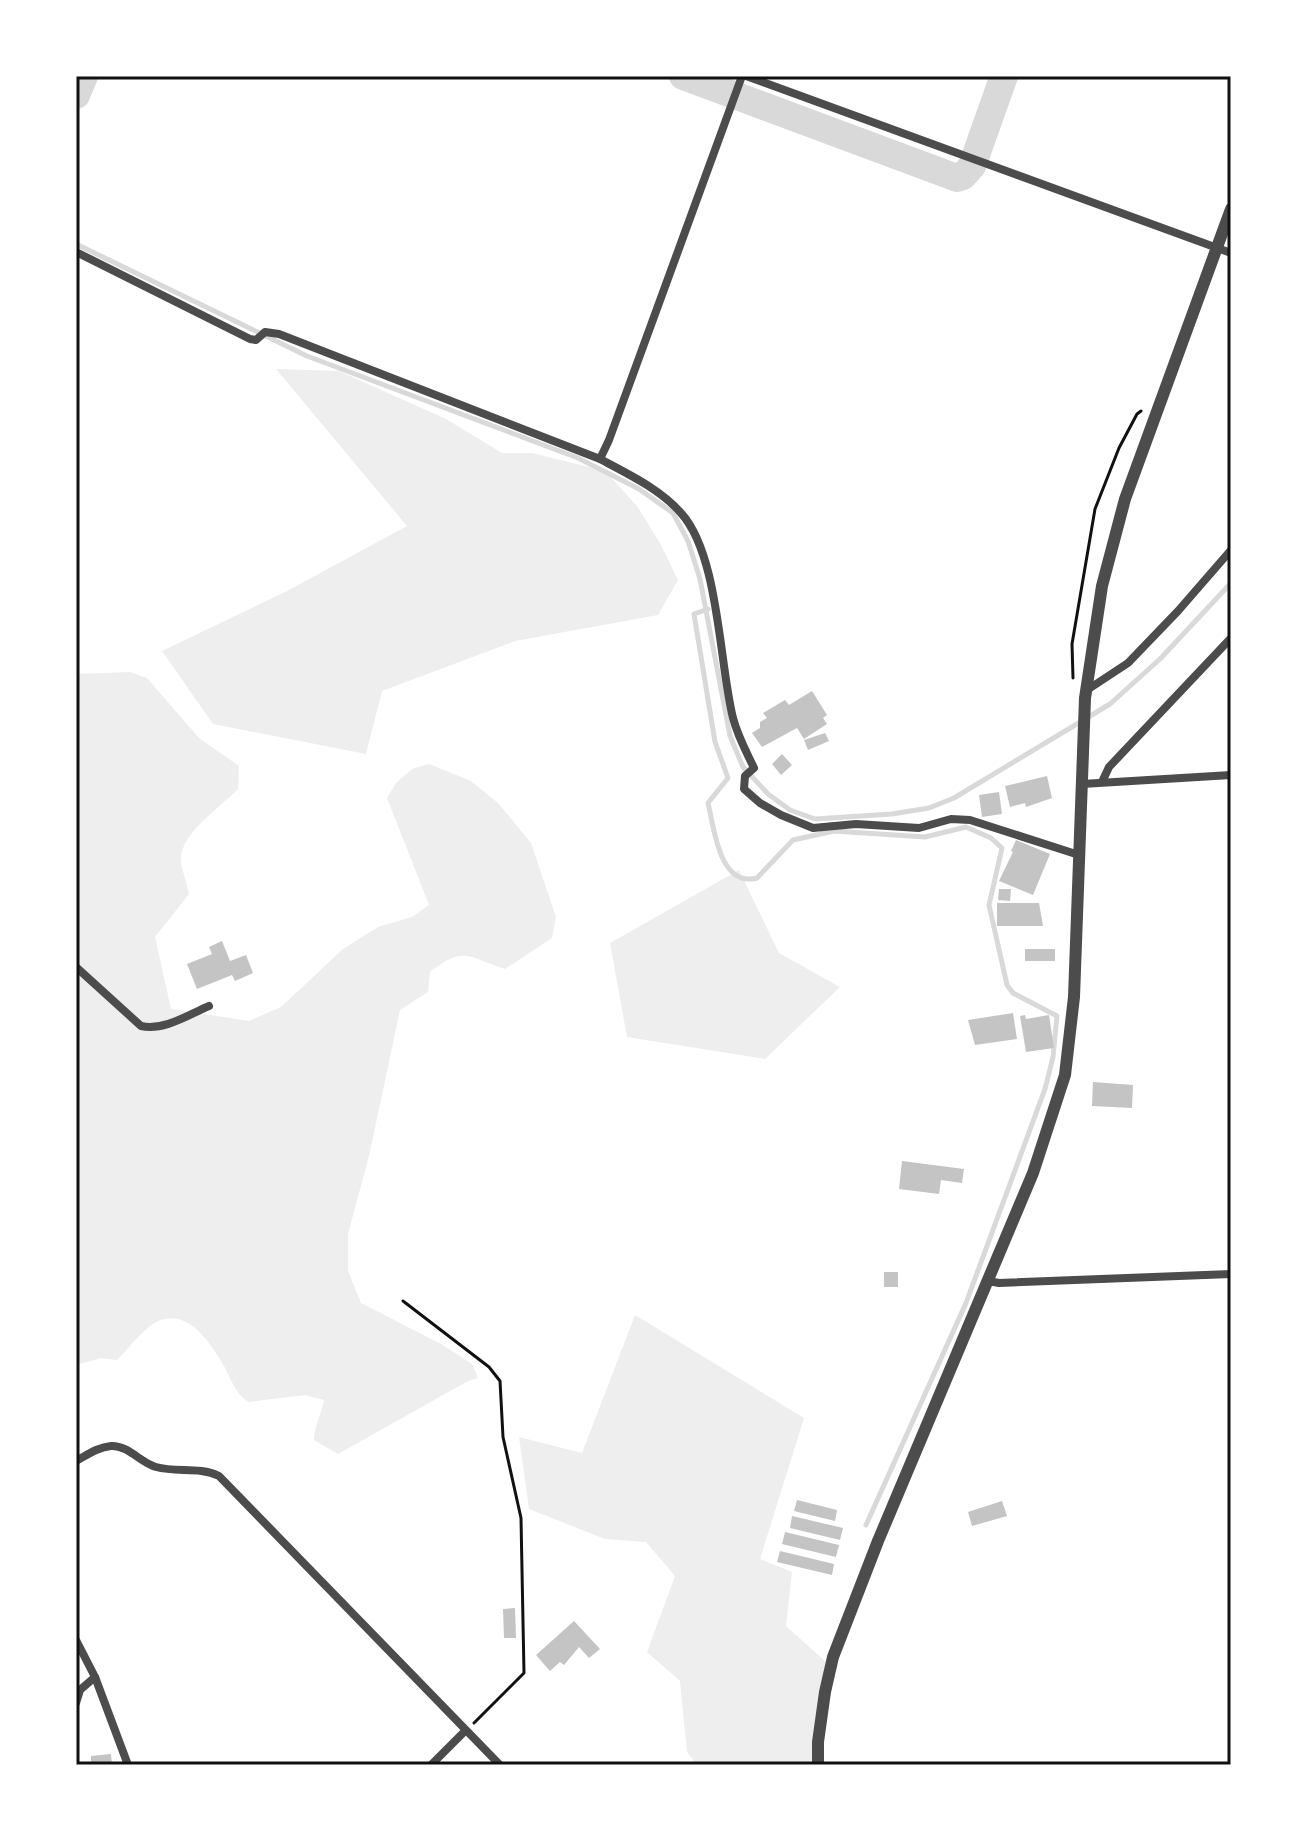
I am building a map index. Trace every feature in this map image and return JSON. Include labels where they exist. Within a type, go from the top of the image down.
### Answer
[{"type":"street","points":[[600,459],[744,76],[1231,253]]},
{"type":"street","points":[[818,1765],[818,1742],[833,1657],[878,1541],[1033,1173],[1065,1075],[1074,997],[1085,697],[1095,626],[1111,548],[1128,489],[1231,209]]},
{"type":"street","points":[[76,252],[250,339],[256,340],[265,332],[279,334],[600,459],[644,484],[682,514],[701,550],[733,716],[742,747],[754,768],[743,781],[747,793],[781,815],[813,828],[856,824],[919,828],[958,818],[1039,840],[1079,855]]},
{"type":"street","points":[[1085,697],[1128,663],[1231,550]]},
{"type":"street","points":[[1102,782],[1109,767],[1231,638]]},
{"type":"street","points":[[1082,784],[1231,775]]},
{"type":"street","points":[[76,967],[141,1026],[154,1028],[209,1006]]},
{"type":"street","points":[[988,1281],[1231,1274]]},
{"type":"street","points":[[76,1461],[95,1450],[114,1446],[153,1466],[208,1471],[219,1476],[500,1765]]},
{"type":"street","points":[[76,1640],[95,1677],[128,1765]]},
{"type":"street","points":[[76,1703],[80,1690],[95,1677]]},
{"type":"street","points":[[431,1765],[465,1731]]},
{"type":"path","points":[[1085,697],[1075,688],[1072,644],[1095,509],[1119,448],[1137,414],[1160,402]]},
{"type":"path","points":[[403,1301],[498,1375],[503,1437],[521,1518],[524,1673],[465,1731]]},
{"type":"shaded area","points":[[276,369],[339,371],[446,419],[502,453],[532,453],[605,471],[637,506],[678,580],[658,615],[515,641],[382,691],[366,754],[213,724],[162,651],[287,591],[407,526]]},
{"type":"shaded area","points":[[130,672],[147,678],[199,738],[239,766],[238,789],[201,823],[186,842],[181,863],[189,894],[155,937],[171,1009],[249,1021],[281,1007],[343,949],[378,927],[412,917],[429,905],[387,798],[396,783],[412,769],[429,764],[471,781],[498,803],[531,843],[556,917],[552,938],[505,969],[466,956],[451,958],[430,972],[428,992],[400,1010],[369,1156],[348,1234],[348,1271],[361,1303],[441,1344],[472,1364],[478,1378],[338,1454],[314,1440],[324,1400],[305,1395],[248,1402],[236,1390],[206,1339],[180,1319],[169,1318],[153,1324],[117,1360],[101,1358],[76,1365],[76,674]]},
{"type":"shaded area","points":[[739,870],[779,953],[840,987],[765,1059],[627,1037],[610,943]]},
{"type":"shaded area","points":[[635,1315],[804,1418],[760,1559],[792,1572],[786,1626],[825,1661],[818,1765],[697,1765],[687,1752],[680,1681],[647,1652],[675,1576],[646,1542],[605,1539],[529,1509],[519,1437],[582,1453]]},
{"type":"building","points":[[812,691],[827,715],[823,718],[827,724],[804,739],[797,728],[762,747],[752,733],[767,718],[763,713],[785,700],[789,705]]},
{"type":"building","points":[[825,733],[829,741],[808,750],[804,740]]},
{"type":"building","points":[[782,754],[792,765],[781,775],[772,764]]},
{"type":"building","points":[[1047,776],[1052,798],[1026,807],[1025,803],[1010,807],[1005,786]]},
{"type":"building","points":[[999,792],[1002,814],[982,817],[979,795]]},
{"type":"building","points":[[1016,840],[1050,854],[1033,895],[999,881]]},
{"type":"building","points":[[999,889],[1011,889],[1010,901],[998,900]]},
{"type":"building","points":[[997,903],[1039,903],[1043,926],[997,926]]},
{"type":"building","points":[[222,941],[230,961],[246,955],[253,973],[235,981],[232,975],[197,989],[187,964],[212,954],[209,947]]},
{"type":"building","points":[[1025,949],[1055,949],[1055,961],[1025,961]]},
{"type":"building","points":[[1013,1013],[1017,1039],[975,1045],[968,1020]]},
{"type":"building","points":[[1025,1015],[1026,1019],[1049,1015],[1054,1048],[1026,1052],[1020,1016]]},
{"type":"building","points":[[1093,1082],[1133,1085],[1132,1108],[1092,1106]]},
{"type":"building","points":[[902,1161],[964,1169],[962,1183],[941,1180],[939,1194],[899,1189]]},
{"type":"building","points":[[884,1272],[898,1272],[898,1287],[884,1287]]},
{"type":"building","points":[[797,1500],[837,1510],[835,1521],[794,1511]]},
{"type":"building","points":[[1002,1501],[1007,1516],[972,1526],[968,1512]]},
{"type":"building","points":[[792,1516],[843,1528],[840,1540],[790,1528]]},
{"type":"building","points":[[785,1532],[839,1545],[836,1557],[782,1544]]},
{"type":"building","points":[[780,1551],[834,1564],[832,1575],[777,1562]]},
{"type":"building","points":[[515,1608],[516,1638],[504,1638],[503,1609]]},
{"type":"building","points":[[574,1621],[600,1649],[589,1658],[579,1647],[564,1665],[560,1662],[550,1671],[536,1655]]},
{"type":"building","points":[[111,1754],[112,1765],[79,1765],[91,1762],[91,1756]]},
{"type":"waterway","points":[[76,95],[84,76]]},
{"type":"waterway","points":[[683,76],[957,178],[972,166],[1004,76]]},
{"type":"waterway","points":[[76,244],[307,356],[578,458],[639,489],[673,513],[688,541],[700,579],[730,736],[743,767],[768,794],[790,810],[815,819],[892,814],[929,808],[954,798],[1110,704],[1160,659],[1231,583]]},
{"type":"waterway","points":[[708,609],[694,614],[715,742],[728,778],[708,803],[716,840],[726,865],[744,879],[757,878],[793,840],[834,831],[925,837],[966,827],[991,838],[1002,848],[989,905],[1007,985],[1013,993],[1057,1016],[1053,1057],[1045,1089],[966,1303],[866,1525]]}]
